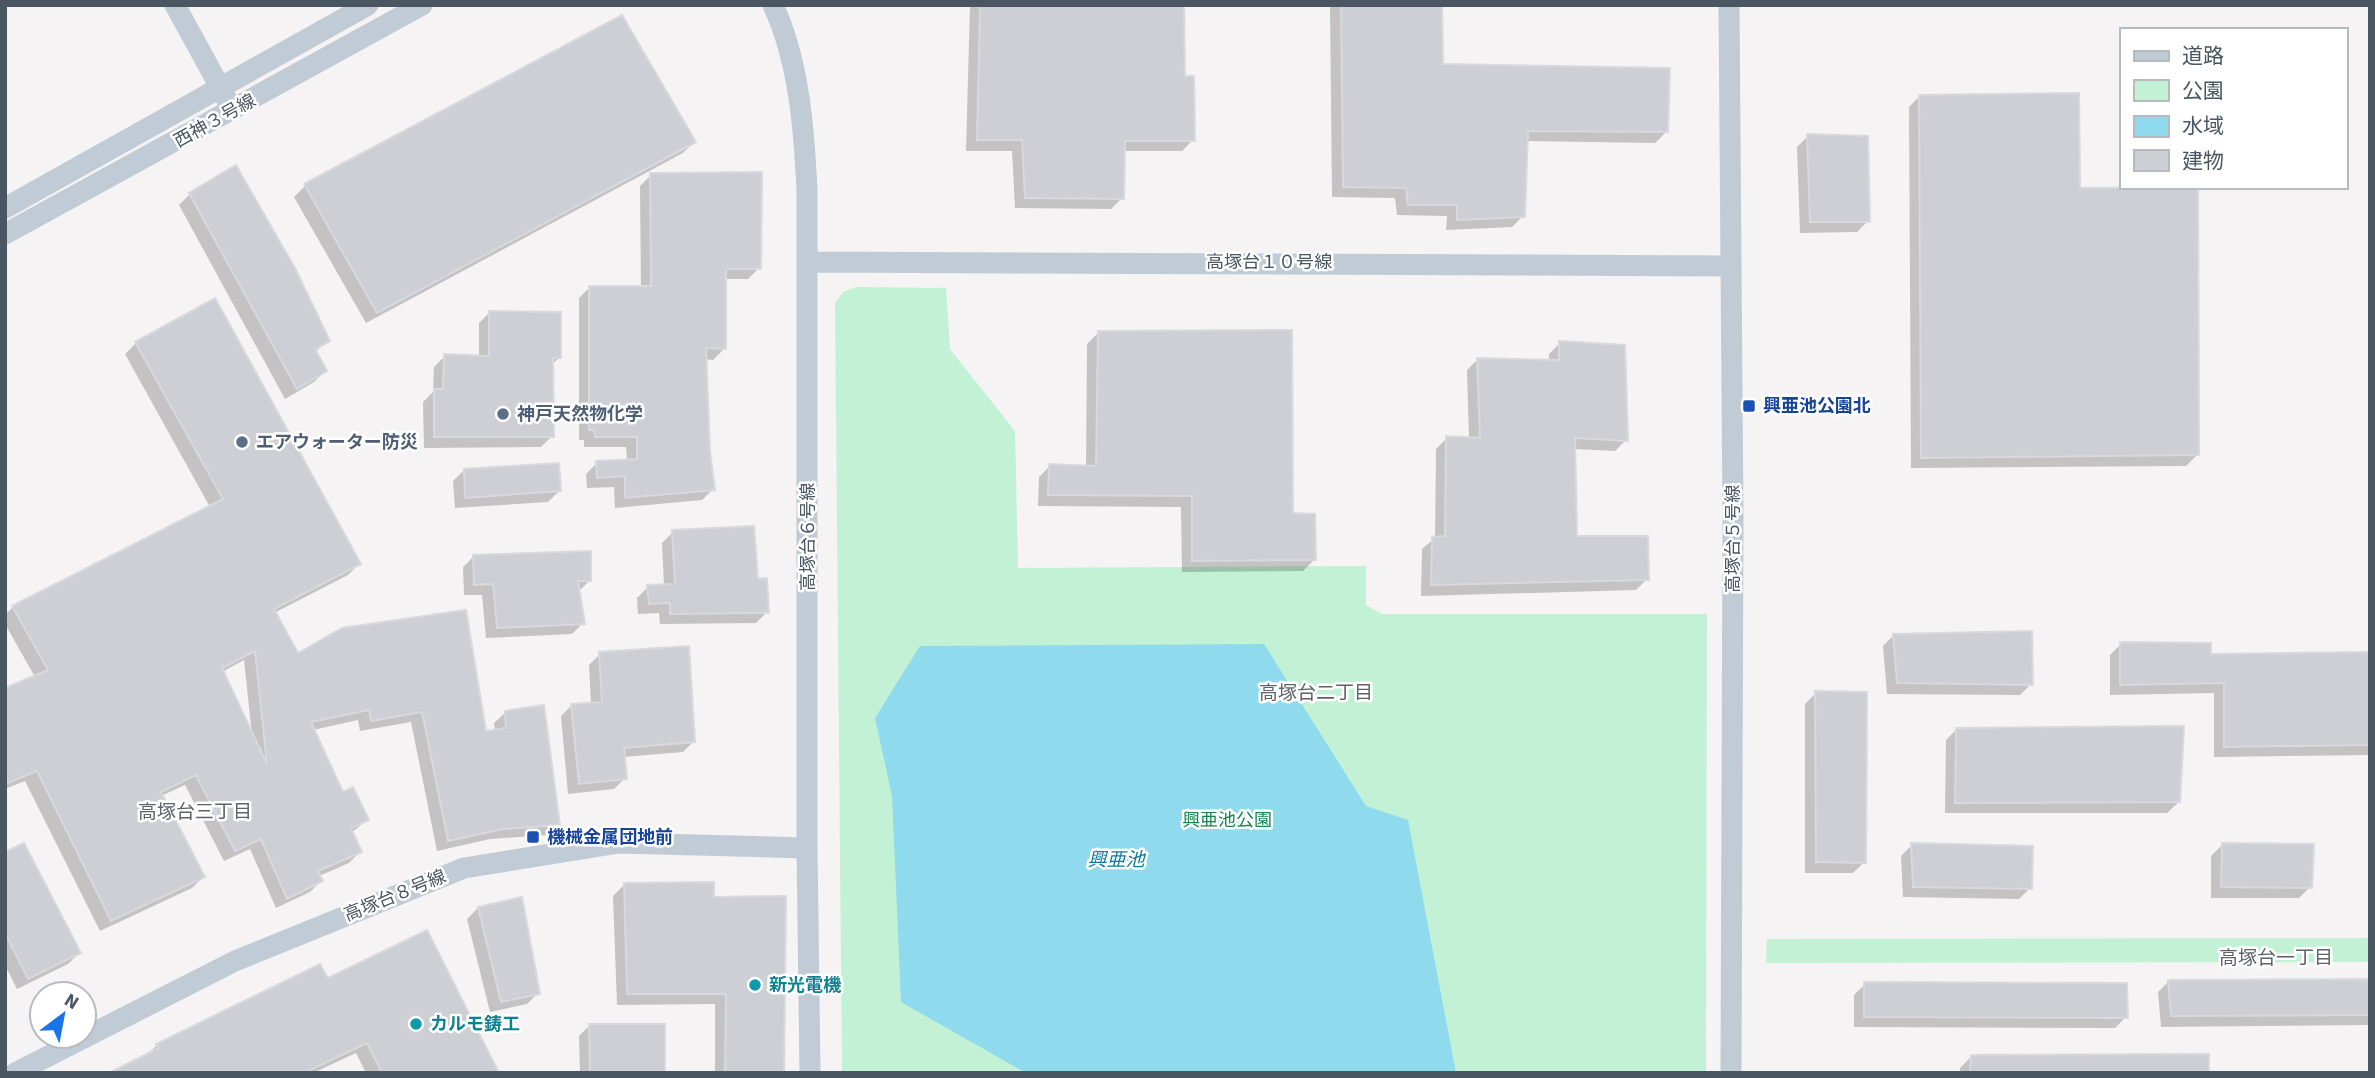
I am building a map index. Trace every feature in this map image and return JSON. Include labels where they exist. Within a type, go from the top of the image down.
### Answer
[{"type":"street","points":[[175,5],[219,89],[235,110]]},
{"type":"street","name":"西神３号線","points":[[5,208],[368,5]]},
{"type":"street","name":"西神３号線","points":[[5,234],[422,5]]},
{"type":"street","name":"高塚台６号線","points":[[773,5],[786,34],[804,136],[808,262],[807,848],[810,1073]]},
{"type":"street","name":"高塚台５号線","points":[[1729,5],[1733,518],[1731,1073]]},
{"type":"street","name":"高塚台１０号線","points":[[808,262],[1730,266]]},
{"type":"street","name":"高塚台８号線","points":[[15,1073],[235,961],[464,868],[619,843],[807,848]]},
{"type":"green space","name":"興亜池公園","points":[[856,287],[946,288],[950,349],[1015,431],[1018,568],[1366,566],[1366,605],[1382,614],[1707,614],[1706,1073],[842,1073],[835,303],[843,292]]},
{"type":"green space","points":[[2370,938],[2370,962],[1766,963],[1767,939]]},
{"type":"water","name":"興亜池","points":[[1264,644],[1366,806],[1408,820],[1456,1073],[1026,1073],[901,1002],[892,796],[875,718],[920,646]]},
{"type":"building","points":[[980,5],[1184,5],[1185,76],[1194,76],[1195,141],[1125,141],[1124,199],[1025,198],[1022,140],[977,140]]},
{"type":"building","points":[[1341,5],[1442,5],[1443,64],[1670,68],[1668,132],[1528,131],[1525,217],[1457,220],[1457,205],[1408,205],[1406,188],[1343,187]]},
{"type":"building","points":[[622,15],[696,142],[377,313],[304,184]]},
{"type":"building","points":[[2079,93],[2080,188],[2198,189],[2199,455],[1921,458],[1919,95]]},
{"type":"building","points":[[1807,134],[1868,136],[1870,222],[1810,222]]},
{"type":"building","points":[[236,165],[295,268],[330,341],[315,349],[327,371],[297,389],[189,193]]},
{"type":"building","points":[[762,172],[761,269],[726,269],[726,349],[706,348],[710,452],[715,490],[625,498],[625,476],[597,478],[596,461],[637,459],[637,437],[595,437],[594,430],[589,430],[589,286],[651,286],[650,173]]},
{"type":"building","points":[[215,298],[361,564],[274,609],[298,653],[342,628],[466,610],[486,731],[506,728],[505,711],[544,705],[560,825],[503,829],[448,841],[422,712],[371,721],[369,710],[311,722],[343,792],[353,787],[369,820],[351,828],[362,852],[318,871],[323,881],[287,899],[261,839],[235,851],[196,775],[161,792],[205,877],[111,921],[37,771],[5,784],[5,688],[48,670],[12,606],[223,499],[135,342]],"holes":[[[255,651],[267,764],[222,668]]]},
{"type":"building","points":[[489,311],[561,312],[561,358],[553,358],[554,437],[434,437],[434,389],[443,389],[444,354],[489,356]]},
{"type":"building","points":[[1292,330],[1293,513],[1315,514],[1316,560],[1192,561],[1192,496],[1048,495],[1049,464],[1096,466],[1098,331]]},
{"type":"building","points":[[1559,341],[1625,345],[1628,441],[1575,438],[1577,536],[1648,536],[1649,580],[1431,585],[1432,537],[1445,536],[1446,436],[1480,438],[1477,358],[1559,360]]},
{"type":"building","points":[[559,463],[561,491],[465,498],[464,469]]},
{"type":"building","points":[[754,526],[758,579],[767,578],[769,613],[670,614],[670,603],[649,604],[647,585],[675,584],[672,530]]},
{"type":"building","points":[[591,551],[591,581],[578,581],[585,624],[497,628],[493,584],[474,585],[473,555]]},
{"type":"building","points":[[2032,631],[2033,685],[1897,683],[1893,634]]},
{"type":"building","points":[[2120,642],[2211,643],[2211,654],[2370,652],[2370,745],[2224,747],[2224,683],[2120,685]]},
{"type":"building","points":[[689,646],[695,742],[624,748],[627,779],[579,784],[571,704],[602,702],[599,652]]},
{"type":"building","points":[[1815,691],[1867,692],[1866,863],[1816,862]]},
{"type":"building","points":[[2184,726],[2180,802],[1955,803],[1956,728]]},
{"type":"building","points":[[24,843],[81,953],[28,979],[5,933],[5,852]]},
{"type":"building","points":[[1911,843],[2033,846],[2032,889],[1913,887]]},
{"type":"building","points":[[2222,843],[2314,844],[2312,888],[2221,887]]},
{"type":"building","points":[[714,882],[714,897],[786,896],[784,1073],[725,1073],[726,994],[627,994],[624,883]]},
{"type":"building","points":[[522,897],[540,994],[501,1002],[478,907]]},
{"type":"building","points":[[427,930],[499,1073],[382,1073],[367,1043],[304,1073],[109,1073],[159,1048],[156,1044],[320,964],[328,978]]},
{"type":"building","points":[[2370,979],[2370,1015],[2171,1016],[2168,980]]},
{"type":"building","points":[[1864,982],[2127,983],[2128,1018],[1864,1017]]},
{"type":"building","points":[[589,1024],[665,1024],[665,1073],[590,1073]]},
{"type":"building","points":[[2209,1054],[2209,1073],[1970,1073],[1971,1055]]},
{"type":"place","name":"興亜池公園北","points":[[1749,406]]},
{"type":"place","name":"神戸天然物化学","points":[[503,414]]},
{"type":"place","name":"エアウォーター防災","points":[[242,442]]},
{"type":"place","name":"機械金属団地前","points":[[533,837]]},
{"type":"place","name":"新光電機","points":[[755,985]]},
{"type":"place","name":"カルモ鋳工","points":[[416,1024]]},
{"type":"district","name":"高塚台二丁目","points":[[1316,693]]},
{"type":"district","name":"高塚台三丁目","points":[[195,812]]},
{"type":"district","name":"高塚台一丁目","points":[[2276,958]]}]
